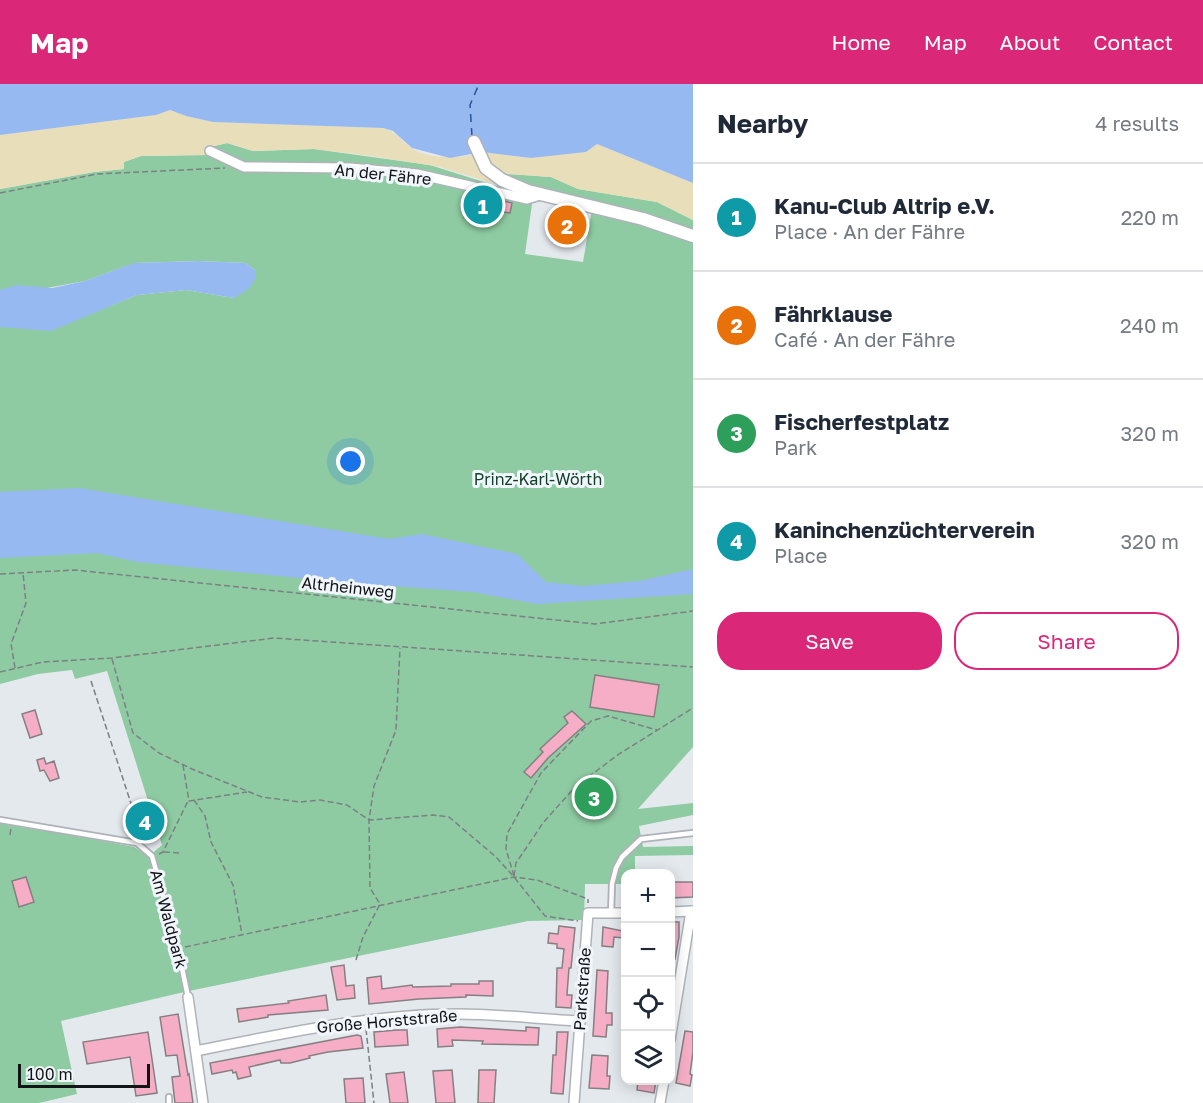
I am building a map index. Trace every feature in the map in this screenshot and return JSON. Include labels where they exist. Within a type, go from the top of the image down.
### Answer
[{"type":"street","points":[[474,142],[486,168],[502,180],[528,191],[543,194]]},
{"type":"street","points":[[210,151],[243,167]]},
{"type":"street","name":"An der Fähre","points":[[243,167],[350,168],[417,174],[527,199],[543,194],[633,217],[693,236]]},
{"type":"street","points":[[672,1031],[692,911],[675,912]]},
{"type":"street","points":[[588,918],[621,913]]},
{"type":"street","name":"Parkstraße","points":[[574,1103],[588,918]]},
{"type":"street","name":"Am Waldpark","points":[[188,997],[203,1103]]},
{"type":"street","name":"Große Horststraße","points":[[196,1051],[362,1020],[457,1014],[580,1022]]},
{"type":"street","points":[[660,1103],[663,1085]]},
{"type":"lane","name":"Am Waldpark","points":[[0,820],[137,843],[152,856],[178,948],[188,997]]},
{"type":"lane","points":[[611,913],[612,884],[622,857],[641,839],[693,833]]},
{"type":"path","points":[[0,192],[97,174],[243,167]]},
{"type":"path","name":"Altrheinweg","points":[[0,574],[75,570],[596,624],[693,611]]},
{"type":"path","points":[[15,668],[11,644],[26,603],[23,572]]},
{"type":"path","points":[[0,672],[43,662],[112,658],[274,638],[693,667]]},
{"type":"path","points":[[380,904],[370,888],[369,820],[375,786],[396,730],[400,647]]},
{"type":"path","points":[[112,658],[133,733],[159,753],[262,797],[300,802],[320,800],[347,806],[369,820],[433,815],[449,817],[489,851],[514,877],[545,916],[588,918],[588,899],[537,880],[514,877],[178,948]]},
{"type":"path","points":[[91,681],[147,852]]},
{"type":"path","points":[[514,877],[516,863],[521,855],[543,823],[575,787],[619,754],[693,708]]},
{"type":"path","points":[[514,877],[506,849],[507,834],[541,773],[591,721],[608,716],[657,730]]},
{"type":"path","points":[[163,852],[189,801],[183,764]]},
{"type":"path","points":[[189,801],[249,792]]},
{"type":"path","points":[[194,800],[204,816],[211,842],[233,885],[242,936]]},
{"type":"path","points":[[152,856],[163,852],[180,853]]},
{"type":"path","points":[[356,960],[363,937],[380,904]]},
{"type":"path","points":[[362,1020],[365,1025],[374,1103]]},
{"type":"green space","name":"Prinz-Karl-Wörth","points":[[227,143],[253,151],[314,149],[430,165],[519,193],[452,177],[451,185],[532,204],[525,254],[583,262],[592,209],[693,239],[693,747],[638,809],[693,803],[693,815],[639,826],[643,847],[693,846],[693,855],[635,856],[635,869],[621,869],[621,884],[585,884],[584,920],[528,921],[184,992],[61,1021],[77,1094],[39,1103],[0,1103],[0,817],[20,820],[21,825],[134,847],[149,856],[162,845],[107,671],[75,679],[72,670],[38,674],[0,684],[0,189],[123,169],[124,162],[141,156],[208,155],[210,147]],"holes":[[[198,261],[246,263],[256,271],[234,298],[186,290],[137,295],[110,306],[47,288],[85,281],[135,263]]]},
{"type":"green space","points":[[497,169],[507,174],[551,177],[578,189],[657,202],[693,220],[693,232],[513,181]]},
{"type":"sand","points":[[170,110],[213,122],[383,128],[423,154],[448,157],[472,155],[484,173],[499,185],[440,167],[371,156],[314,149],[253,151],[227,143],[210,147],[208,155],[141,156],[124,162],[124,169],[94,172],[0,189],[0,135],[156,115]]},
{"type":"sand","points":[[597,144],[693,183],[693,220],[657,202],[578,189],[551,177],[507,174],[496,170],[482,152],[531,158]]},
{"type":"water","points":[[0,84],[693,84],[693,183],[597,144],[586,152],[531,158],[482,152],[450,158],[412,148],[393,131],[383,128],[213,122],[170,110],[156,115],[0,135]]},
{"type":"water","points":[[198,261],[246,263],[256,271],[256,276],[246,290],[234,298],[186,290],[137,295],[51,331],[0,327],[0,290],[17,285],[52,288],[85,281],[134,263]]},
{"type":"water","points":[[79,488],[389,539],[422,534],[517,554],[546,582],[583,586],[639,581],[693,569],[693,594],[537,604],[473,592],[339,582],[137,562],[97,553],[0,558],[0,492]]},
{"type":"building","points":[[468,193],[512,203],[510,213],[498,211],[496,222],[464,217]]},
{"type":"building","points":[[595,675],[659,685],[654,717],[590,707]]},
{"type":"building","points":[[35,710],[42,734],[30,738],[22,714]]},
{"type":"building","points":[[572,711],[586,724],[548,758],[531,778],[524,772],[543,752],[540,749],[568,723],[564,717]]},
{"type":"building","points":[[44,758],[46,764],[54,761],[59,778],[50,781],[44,770],[40,771],[37,760]]},
{"type":"building","points":[[148,806],[156,831],[143,835],[135,811]]},
{"type":"building","points":[[26,877],[34,902],[19,907],[12,881]]},
{"type":"building","points":[[675,882],[693,882],[693,897],[675,898]]},
{"type":"building","points":[[675,922],[679,922],[675,959]]},
{"type":"building","points":[[559,926],[575,928],[567,995],[572,995],[571,1008],[556,1007],[557,968],[562,968],[564,949],[557,948],[557,944],[548,943],[549,933],[558,934]]},
{"type":"building","points":[[603,927],[621,931],[621,938],[614,937],[613,947],[602,946]]},
{"type":"building","points":[[344,965],[346,986],[354,985],[355,998],[337,1000],[331,967]]},
{"type":"building","points":[[597,970],[608,971],[606,1013],[612,1013],[612,1025],[607,1025],[606,1037],[593,1036]]},
{"type":"building","points":[[381,976],[382,989],[412,985],[413,987],[479,984],[479,981],[493,981],[493,996],[466,995],[466,997],[369,1004],[367,978]]},
{"type":"building","points":[[326,995],[328,1010],[268,1015],[268,1017],[239,1022],[237,1009],[289,1003],[288,1001]]},
{"type":"building","points":[[178,1014],[193,1103],[175,1103],[172,1077],[180,1076],[177,1055],[166,1056],[160,1017]]},
{"type":"building","points":[[460,1027],[526,1031],[526,1027],[539,1028],[538,1045],[482,1044],[483,1041],[452,1040],[453,1046],[438,1047],[437,1029]]},
{"type":"building","points":[[407,1030],[408,1045],[375,1047],[374,1032]]},
{"type":"building","points":[[685,1031],[693,1032],[690,1086],[676,1083]]},
{"type":"building","points":[[148,1032],[157,1093],[136,1096],[130,1057],[87,1064],[83,1042]]},
{"type":"building","points":[[557,1032],[568,1032],[563,1094],[551,1093]]},
{"type":"building","points":[[361,1036],[363,1048],[328,1052],[290,1063],[281,1063],[280,1060],[249,1067],[251,1076],[238,1079],[236,1072],[233,1073],[232,1070],[212,1074],[210,1063]]},
{"type":"building","points":[[592,1055],[608,1056],[609,1089],[589,1088]]},
{"type":"building","points":[[452,1070],[455,1103],[436,1103],[433,1071]]},
{"type":"building","points":[[479,1070],[496,1070],[494,1103],[478,1103]]},
{"type":"building","points":[[404,1072],[408,1103],[390,1103],[386,1074]]},
{"type":"building","points":[[363,1078],[365,1103],[346,1103],[344,1079]]},
{"type":"building","points":[[638,1085],[655,1085],[654,1093],[637,1090]]},
{"type":"ferry route","points":[[472,136],[470,105],[479,84]]},
{"type":"place","name":"Kanu-Club Altrip e.V.","points":[[483,205]]},
{"type":"place","name":"Fährklause","points":[[567,225]]},
{"type":"place","name":"Fischerfestplatz","points":[[594,797]]},
{"type":"place","name":"Kaninchenzüchterverein","points":[[145,821]]}]
